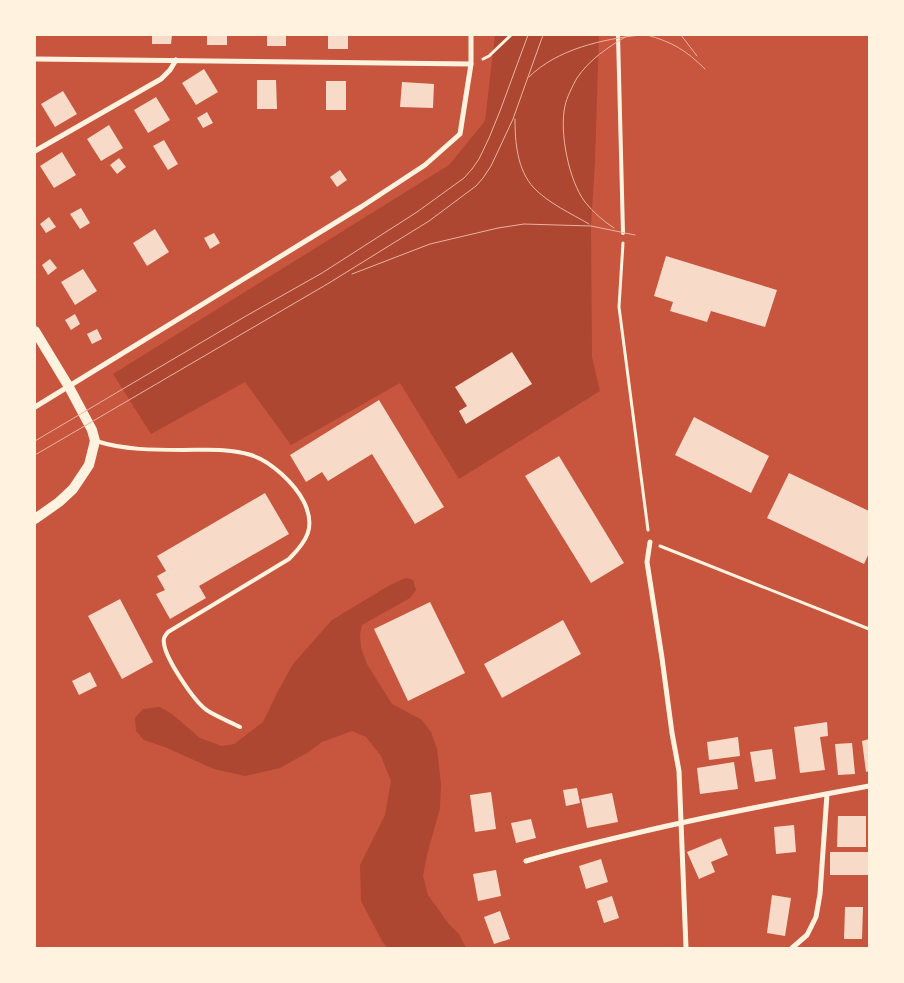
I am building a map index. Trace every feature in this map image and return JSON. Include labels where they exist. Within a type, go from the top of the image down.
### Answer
[{"type":"main road","points":[[35,330],[69,387],[94,436],[89,465],[73,488],[59,502],[35,519]]},
{"type":"street","points":[[35,407],[361,207],[425,165],[460,134],[472,64],[471,35]]},
{"type":"street","points":[[35,59],[472,64]]},
{"type":"street","points":[[35,151],[161,79],[176,60]]},
{"type":"street","points":[[650,542],[647,562],[672,733],[680,770],[686,948]]},
{"type":"street","points":[[526,861],[682,822],[869,786]]},
{"type":"street","points":[[792,948],[807,934],[816,917],[820,894],[827,794]]},
{"type":"lane","points":[[618,35],[623,233]]},
{"type":"lane","points":[[94,436],[111,446],[136,449],[240,452],[251,455],[264,461],[285,477],[304,501],[310,524],[309,533],[298,550],[289,559],[168,632],[163,640],[172,664],[196,700],[207,711],[240,727]]},
{"type":"path","points":[[472,64],[489,56],[511,35]]},
{"type":"path","points":[[623,233],[619,307],[650,542],[869,629]]},
{"type":"shaded area","points":[[495,35],[599,35],[591,226],[592,357],[600,391],[459,479],[400,383],[291,445],[245,382],[151,434],[113,374],[449,165],[485,121]]},
{"type":"shaded area","points":[[406,578],[413,580],[416,590],[410,598],[362,625],[360,634],[361,648],[367,664],[392,704],[422,720],[431,732],[437,749],[441,784],[440,808],[423,876],[428,895],[448,923],[459,934],[466,948],[387,948],[361,901],[360,865],[385,815],[391,781],[381,756],[366,737],[352,731],[322,742],[280,768],[245,776],[214,769],[144,740],[136,731],[135,718],[143,709],[160,707],[172,714],[200,738],[222,746],[234,744],[263,722],[293,664],[332,620],[390,585]]},
{"type":"building","points":[[152,35],[172,35],[171,44],[152,44]]},
{"type":"building","points":[[207,35],[227,35],[227,45],[207,45]]},
{"type":"building","points":[[267,35],[286,35],[286,46],[267,46]]},
{"type":"building","points":[[328,35],[348,35],[348,49],[328,49]]},
{"type":"building","points":[[204,69],[218,92],[196,105],[182,83]]},
{"type":"building","points":[[257,80],[276,80],[277,109],[257,109]]},
{"type":"building","points":[[326,81],[346,81],[346,110],[326,110]]},
{"type":"building","points":[[402,82],[434,84],[433,108],[400,107]]},
{"type":"building","points":[[63,91],[77,114],[55,127],[41,104]]},
{"type":"building","points":[[156,97],[170,120],[148,133],[134,110]]},
{"type":"building","points":[[207,112],[213,123],[203,128],[197,118]]},
{"type":"building","points":[[109,125],[123,148],[101,161],[87,139]]},
{"type":"building","points":[[164,140],[178,164],[168,170],[153,146]]},
{"type":"building","points":[[62,152],[76,175],[54,188],[40,166]]},
{"type":"building","points":[[119,158],[126,167],[117,174],[110,165]]},
{"type":"building","points":[[340,170],[347,180],[337,187],[330,177]]},
{"type":"building","points":[[81,208],[90,223],[80,229],[70,214]]},
{"type":"building","points":[[49,217],[56,227],[46,233],[40,224]]},
{"type":"building","points":[[155,229],[169,252],[147,266],[133,243]]},
{"type":"building","points":[[214,233],[220,243],[210,249],[204,238]]},
{"type":"building","points":[[666,256],[777,290],[765,327],[711,311],[707,322],[670,311],[673,302],[654,296]]},
{"type":"building","points":[[50,259],[57,268],[48,275],[42,265]]},
{"type":"building","points":[[83,269],[97,291],[75,305],[61,282]]},
{"type":"building","points":[[75,314],[80,324],[71,330],[65,320]]},
{"type":"building","points":[[97,329],[102,339],[92,344],[87,334]]},
{"type":"building","points":[[512,352],[532,384],[466,424],[459,411],[467,406],[455,387]]},
{"type":"building","points":[[379,400],[444,507],[415,524],[372,454],[328,481],[322,472],[306,482],[290,455]]},
{"type":"building","points":[[694,417],[769,456],[751,493],[675,455]]},
{"type":"building","points":[[559,456],[624,563],[591,583],[525,476]]},
{"type":"building","points":[[789,473],[869,511],[869,553],[864,564],[767,518]]},
{"type":"building","points":[[265,493],[289,534],[199,586],[206,598],[170,619],[156,594],[165,590],[157,576],[166,571],[157,556]]},
{"type":"building","points":[[120,599],[153,662],[122,679],[88,616]]},
{"type":"building","points":[[430,602],[465,673],[408,701],[374,629]]},
{"type":"building","points":[[563,620],[581,654],[502,698],[484,664]]},
{"type":"building","points":[[90,672],[97,686],[79,695],[72,681]]},
{"type":"building","points":[[827,722],[828,736],[820,737],[825,770],[800,773],[794,727]]},
{"type":"building","points":[[738,737],[740,756],[709,760],[707,742]]},
{"type":"building","points":[[869,739],[869,771],[866,772],[862,741]]},
{"type":"building","points":[[852,743],[855,774],[838,775],[835,744]]},
{"type":"building","points":[[772,749],[776,779],[755,782],[750,752]]},
{"type":"building","points":[[734,762],[738,789],[700,794],[697,768]]},
{"type":"building","points":[[577,788],[580,803],[566,806],[563,790]]},
{"type":"building","points":[[491,792],[496,829],[475,832],[470,795]]},
{"type":"building","points":[[612,793],[618,822],[587,828],[581,799]]},
{"type":"building","points":[[838,816],[866,816],[866,847],[837,847]]},
{"type":"building","points":[[531,819],[536,838],[516,843],[511,823]]},
{"type":"building","points":[[794,825],[796,852],[776,854],[774,827]]},
{"type":"building","points":[[721,838],[728,855],[711,862],[715,872],[699,879],[687,852]]},
{"type":"building","points":[[830,852],[869,852],[869,875],[830,875]]},
{"type":"building","points":[[601,859],[608,882],[586,889],[579,866]]},
{"type":"building","points":[[496,870],[501,896],[478,901],[473,874]]},
{"type":"building","points":[[772,895],[791,898],[785,936],[767,933]]},
{"type":"building","points":[[612,896],[619,918],[604,923],[597,901]]},
{"type":"building","points":[[845,907],[863,907],[862,939],[844,939]]},
{"type":"building","points":[[500,911],[510,939],[494,944],[484,917]]},
{"type":"tram line","points":[[35,441],[322,273],[417,212],[464,178],[479,159],[489,138],[528,35]]},
{"type":"tram line","points":[[35,455],[329,283],[429,221],[476,186],[491,166],[513,119],[543,35]]},
{"type":"tram line","points":[[529,77],[540,67],[567,52],[611,39],[641,35]]},
{"type":"tram line","points":[[647,35],[678,48],[705,69]]},
{"type":"tram line","points":[[681,35],[697,56]]},
{"type":"tram line","points":[[614,228],[595,213],[579,193],[570,169],[564,142],[563,117],[568,96],[582,71],[599,54],[627,36]]},
{"type":"tram line","points":[[515,119],[518,155],[528,181],[546,199],[589,224]]},
{"type":"tram line","points":[[352,274],[430,244],[524,224],[591,226],[635,235]]}]
